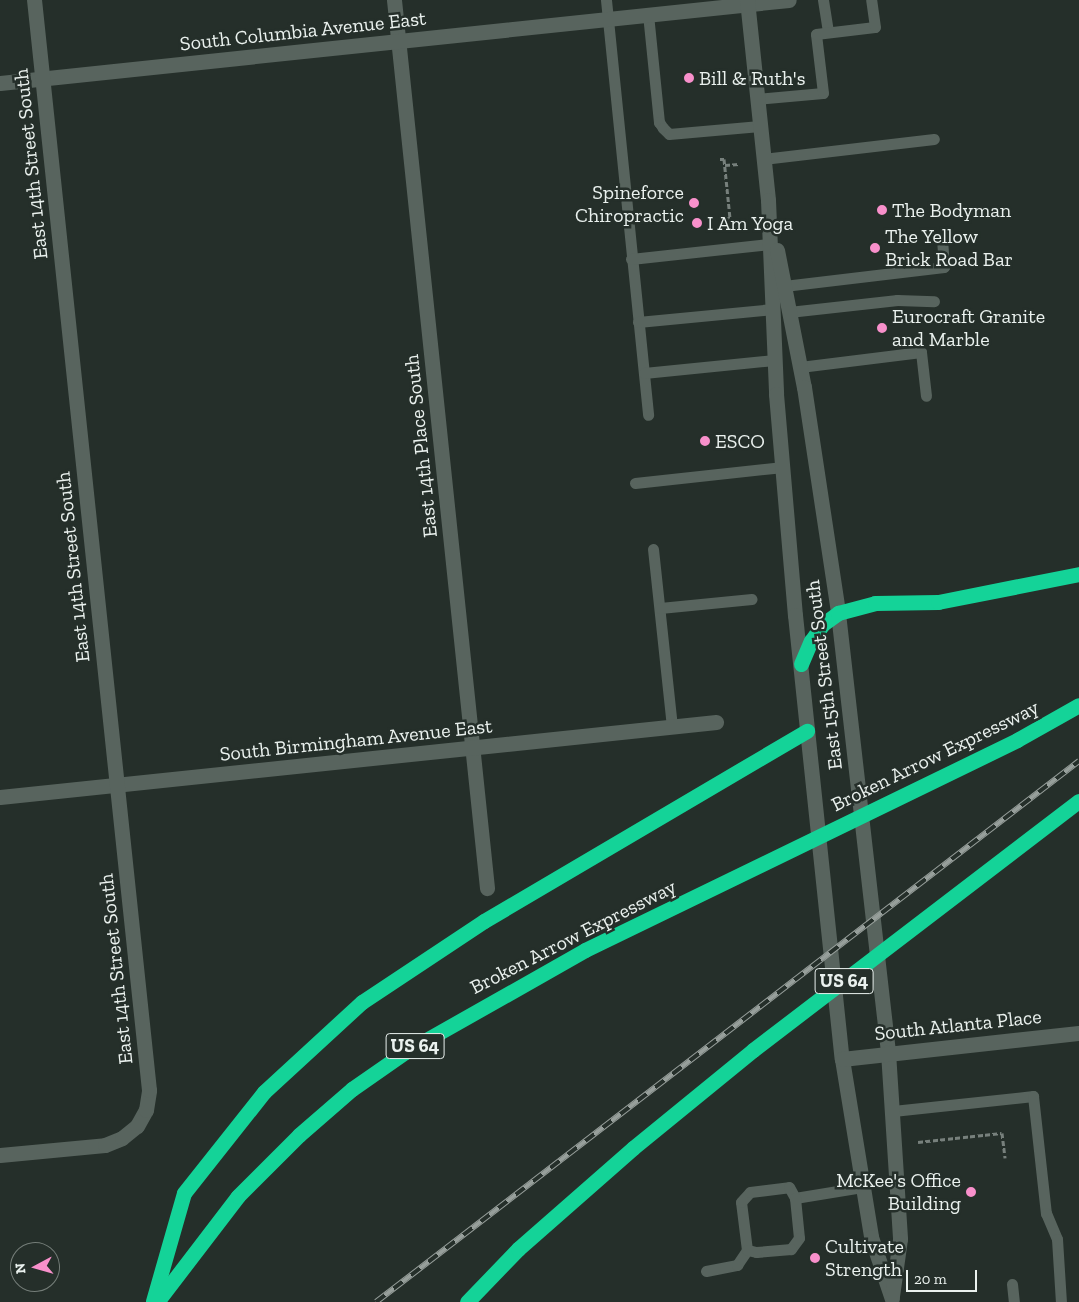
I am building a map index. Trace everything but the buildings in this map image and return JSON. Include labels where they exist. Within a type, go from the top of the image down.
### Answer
[{"type":"highway","points":[[801,664],[819,630],[838,613],[875,603],[938,602],[1079,574]]},
{"type":"highway","name":"Broken Arrow Expressway","points":[[157,1302],[238,1196],[299,1135],[352,1089],[405,1052],[471,1012],[585,950],[1017,740],[1079,706]]},
{"type":"highway","points":[[153,1302],[184,1193],[264,1092],[362,1002],[484,921],[808,730]]},
{"type":"highway","name":"US 64","points":[[467,1302],[568,1203],[754,1050],[1079,801]]},
{"type":"street","name":"East 14th Street South","points":[[0,1155],[105,1145],[122,1138],[137,1126],[146,1110],[149,1090],[34,0]]},
{"type":"street","name":"East 14th Place South","points":[[394,0],[487,888]]},
{"type":"street","name":"South Columbia Avenue East","points":[[0,83],[748,2],[789,0]]},
{"type":"street","name":"East 15th Street South","points":[[748,2],[768,200],[800,367],[838,613],[888,1052],[900,1239],[892,1300]]},
{"type":"street","name":"East 15th Street South","points":[[768,200],[774,360],[783,467],[801,664],[842,1059],[871,1238],[892,1300]]},
{"type":"street","name":"South Birmingham Avenue East","points":[[0,797],[716,722]]},
{"type":"street","name":"South Atlanta Place","points":[[842,1059],[888,1052],[1079,1032]]},
{"type":"lane","points":[[606,0],[648,415]]},
{"type":"lane","points":[[824,0],[828,32]]},
{"type":"lane","points":[[757,99],[823,93],[816,34],[875,27],[871,0]]},
{"type":"lane","points":[[648,14],[663,128],[669,134],[760,126]]},
{"type":"lane","points":[[763,159],[934,139]]},
{"type":"lane","points":[[784,286],[944,267],[942,241]]},
{"type":"lane","points":[[631,258],[769,244]]},
{"type":"lane","points":[[790,312],[897,300],[934,301]]},
{"type":"lane","points":[[638,322],[772,309]]},
{"type":"lane","points":[[800,367],[921,352],[926,396]]},
{"type":"lane","points":[[644,373],[774,360]]},
{"type":"lane","points":[[635,483],[783,467]]},
{"type":"lane","points":[[653,549],[672,726]]},
{"type":"lane","points":[[660,608],[752,599]]},
{"type":"lane","points":[[893,1111],[1033,1096],[1046,1213],[1057,1239],[1061,1302]]},
{"type":"lane","points":[[706,1271],[737,1265],[747,1250],[742,1202],[750,1192],[789,1187],[795,1198],[799,1238],[791,1249],[756,1252],[747,1250]]},
{"type":"lane","points":[[795,1198],[862,1188]]},
{"type":"lane","points":[[1012,1284],[1014,1302]]},
{"type":"path","points":[[720,159],[724,159],[725,165],[724,179],[730,218],[726,218]]},
{"type":"path","points":[[725,165],[739,164]]},
{"type":"path","points":[[918,1142],[1002,1133],[1005,1158]]},
{"type":"railway","points":[[376,1302],[1079,761]]},
{"type":"place","name":"Bill & Ruth's","points":[[689,78]]},
{"type":"place","name":"Spineforce Chiropractic","points":[[694,203]]},
{"type":"place","name":"The Bodyman","points":[[882,210]]},
{"type":"place","name":"I Am Yoga","points":[[697,223]]},
{"type":"place","name":"The Yellow Brick Road Bar","points":[[875,248]]},
{"type":"place","name":"Eurocraft Granite and Marble","points":[[882,328]]},
{"type":"place","name":"ESCO","points":[[705,441]]},
{"type":"place","name":"McKee's Office Building","points":[[971,1192]]},
{"type":"place","name":"Cultivate Strength","points":[[815,1258]]}]
